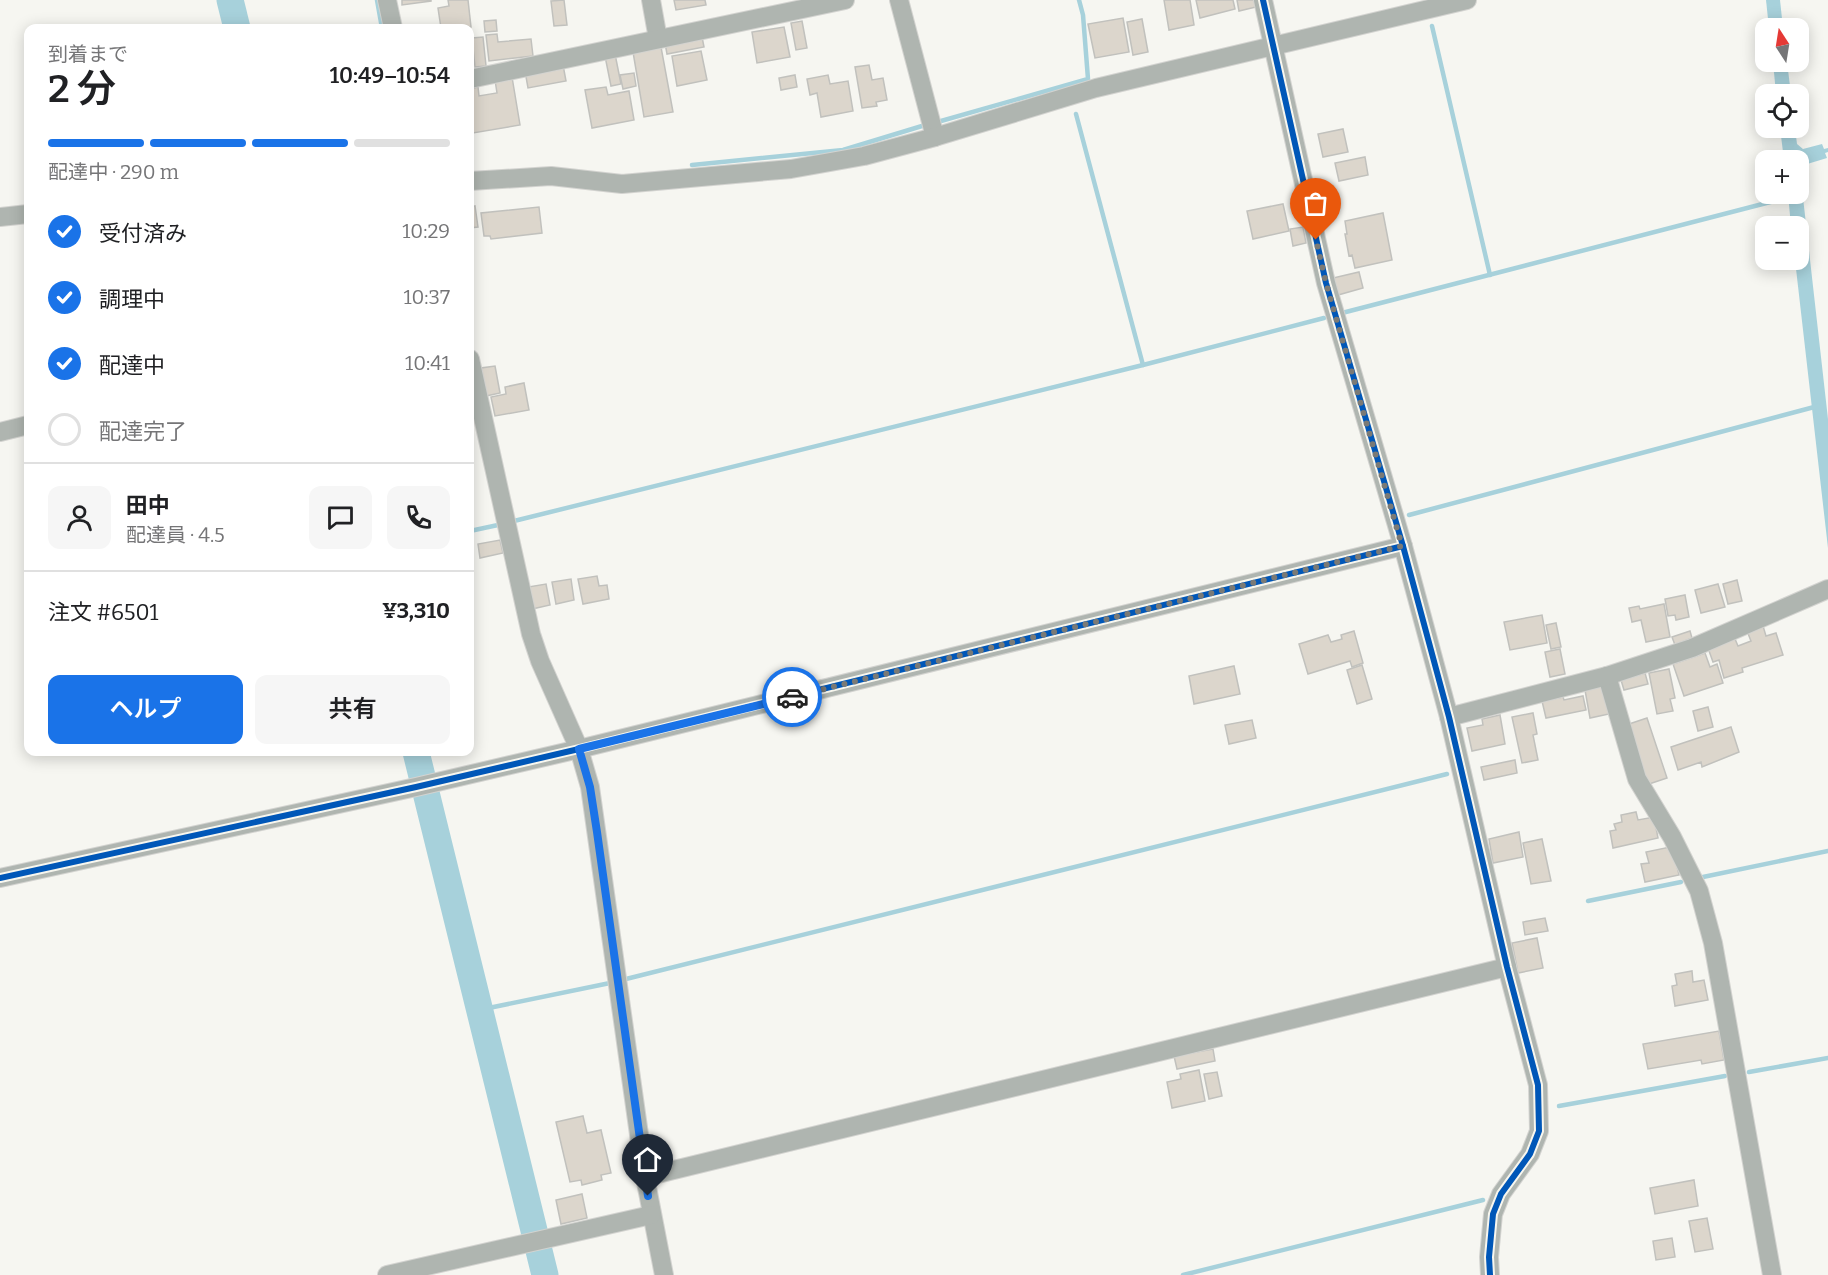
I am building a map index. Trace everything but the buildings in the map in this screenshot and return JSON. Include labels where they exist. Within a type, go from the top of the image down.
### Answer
[{"type":"street","points":[[387,0],[392,24]]},
{"type":"street","points":[[651,0],[658,39]]},
{"type":"street","points":[[474,77],[844,0]]},
{"type":"street","points":[[899,0],[935,137]]},
{"type":"street","points":[[1263,0],[1326,283],[1449,717],[1507,967],[1538,1085],[1539,1131],[1530,1154],[1502,1194],[1493,1214],[1489,1257],[1490,1275]]},
{"type":"street","points":[[474,181],[551,176],[622,184],[791,169],[864,156],[1096,88],[1467,0]]},
{"type":"street","points":[[0,217],[24,214]]},
{"type":"street","points":[[474,377],[531,634],[540,661],[579,749],[590,787],[645,1177],[664,1275]]},
{"type":"street","points":[[0,432],[24,426]]},
{"type":"street","points":[[0,878],[579,749],[1402,546]]},
{"type":"street","points":[[1449,717],[1607,676],[1692,648],[1828,589]]},
{"type":"street","points":[[1607,676],[1637,779],[1672,837],[1698,891],[1713,943],[1772,1275]]},
{"type":"street","points":[[645,1177],[1507,967]]},
{"type":"street","points":[[387,1275],[651,1215]]},
{"type":"water","points":[[1766,0],[1780,0],[1782,18],[1768,18]]},
{"type":"water","points":[[1774,72],[1788,72],[1790,84],[1775,84]]},
{"type":"water","points":[[1781,138],[1796,138],[1797,144],[1803,149],[1822,144],[1824,149],[1828,148],[1828,152],[1825,153],[1827,158],[1809,163],[1809,150],[1783,150]]},
{"type":"water","points":[[1789,204],[1804,204],[1805,216],[1790,216]]},
{"type":"water","points":[[1809,251],[1828,419],[1828,548],[1796,270],[1809,270]]},
{"type":"waterway","points":[[230,0],[236,24]]},
{"type":"waterway","points":[[377,0],[381,24]]},
{"type":"waterway","points":[[941,121],[1088,79],[1083,15],[1079,0]]},
{"type":"waterway","points":[[1432,26],[1490,275]]},
{"type":"waterway","points":[[1076,114],[1143,365]]},
{"type":"waterway","points":[[692,165],[843,150],[922,126]]},
{"type":"waterway","points":[[1342,313],[1763,204]]},
{"type":"waterway","points":[[514,521],[1324,318]]},
{"type":"waterway","points":[[1409,515],[1818,406]]},
{"type":"waterway","points":[[474,530],[498,525]]},
{"type":"waterway","points":[[417,756],[545,1275]]},
{"type":"waterway","points":[[626,979],[1447,774]]},
{"type":"waterway","points":[[1703,877],[1828,851]]},
{"type":"waterway","points":[[1588,901],[1681,882]]},
{"type":"waterway","points":[[479,1010],[610,983]]},
{"type":"waterway","points":[[1749,1072],[1828,1058]]},
{"type":"waterway","points":[[1559,1106],[1725,1076]]},
{"type":"waterway","points":[[1183,1275],[1483,1200]]},
{"type":"cycle path","points":[[1263,0],[1326,283],[1403,546],[1449,717],[1507,967],[1538,1085],[1539,1131],[1530,1154],[1501,1194],[1493,1214],[1489,1257],[1490,1275]]},
{"type":"cycle path","points":[[0,878],[579,749],[1403,546]]},
{"type":"way so far","points":[[792,697],[1402,546],[1326,283],[1316,240]]},
{"type":"route","points":[[648,1196],[597,832],[590,787],[579,749],[792,697]]}]
